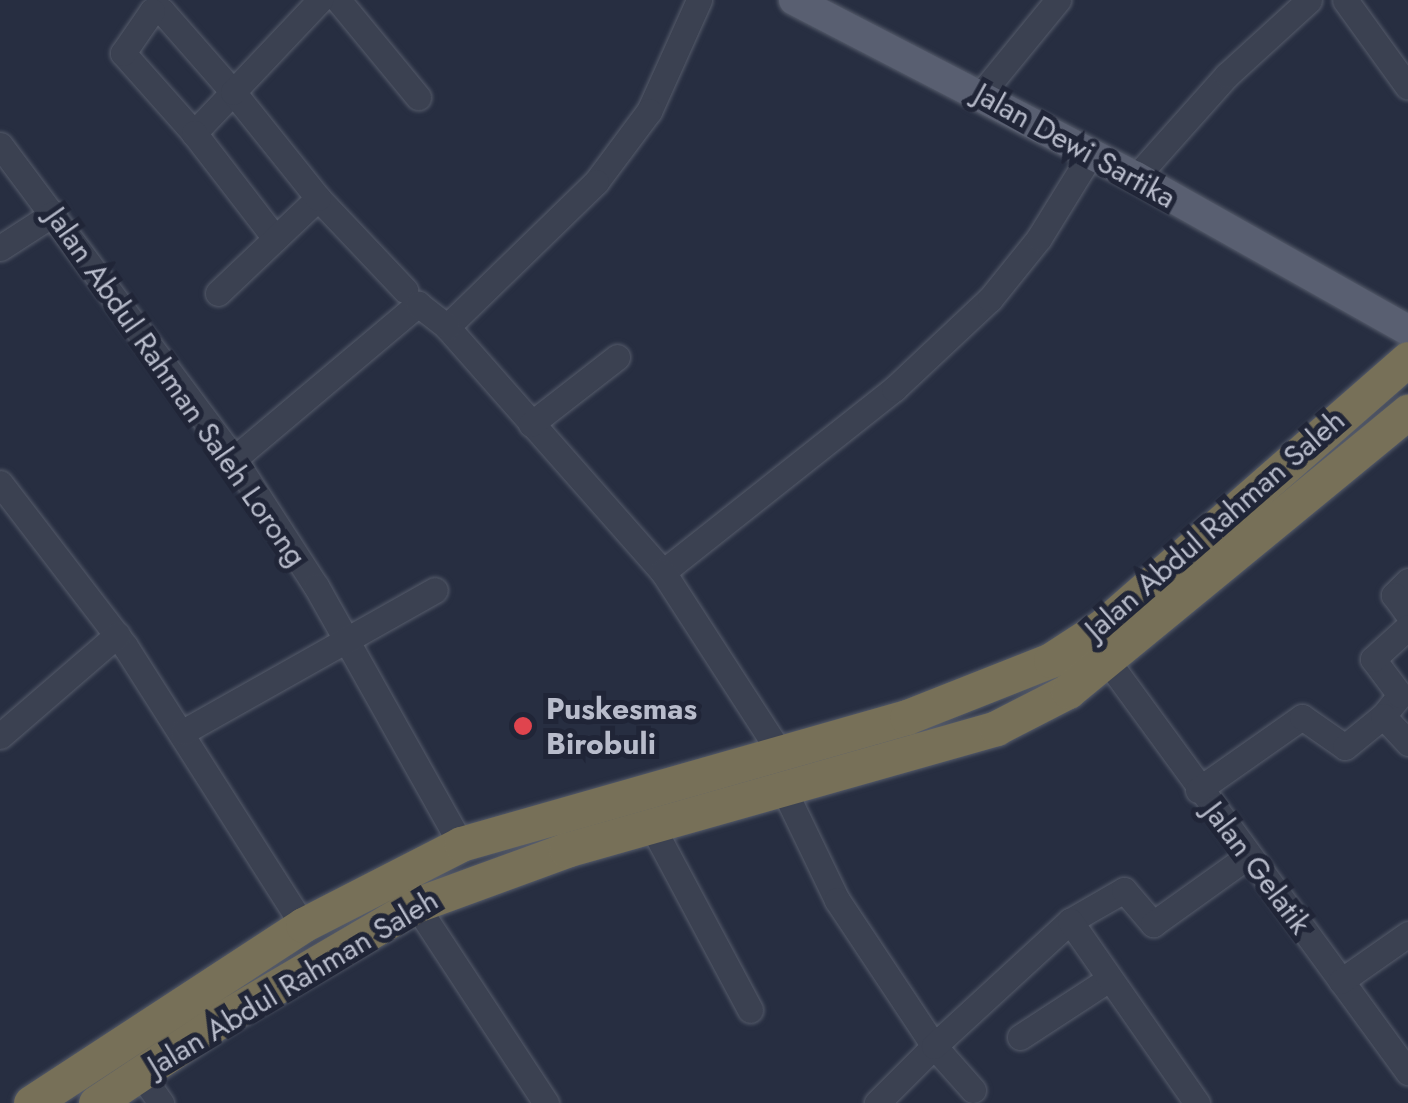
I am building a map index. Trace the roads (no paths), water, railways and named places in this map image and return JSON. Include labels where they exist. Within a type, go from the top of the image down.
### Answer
[{"type":"highway","name":"Jalan Abdul Rahman Saleh","points":[[31,1103],[303,925],[462,844],[938,707],[1051,660],[1103,626],[1408,359]]},
{"type":"highway","name":"Jalan Abdul Rahman Saleh","points":[[96,1103],[416,905],[566,850],[654,830],[996,728],[1108,663],[1408,412]]},
{"type":"main road","name":"Jalan Dewi Sartika","points":[[794,0],[980,94],[1088,158],[1136,176],[1355,295],[1408,330]]},
{"type":"main road","points":[[1355,295],[1408,302]]},
{"type":"street","points":[[194,132],[320,0]]},
{"type":"street","points":[[338,0],[418,97]]},
{"type":"street","points":[[447,327],[596,182],[649,111],[699,0]]},
{"type":"street","points":[[980,94],[1058,0]]},
{"type":"street","points":[[1136,176],[1226,75],[1309,0]]},
{"type":"street","points":[[1345,0],[1408,87]]},
{"type":"street","points":[[275,238],[194,132],[124,53],[152,11],[162,10],[318,198],[405,290]]},
{"type":"street","name":"Jalan Abdul Rahman Saleh Lorong","points":[[0,145],[234,459],[346,640],[462,844]]},
{"type":"street","points":[[663,572],[894,389],[990,300],[1039,238],[1088,158]]},
{"type":"street","points":[[218,292],[318,198]]},
{"type":"street","points":[[0,248],[54,213]]},
{"type":"street","points":[[234,459],[418,304],[447,327],[663,572],[779,752]]},
{"type":"street","points":[[531,424],[618,357]]},
{"type":"street","points":[[0,483],[117,636],[184,732],[303,925]]},
{"type":"street","points":[[1408,581],[1394,596],[1408,614]]},
{"type":"street","points":[[184,732],[435,590]]},
{"type":"street","points":[[1198,790],[1300,718],[1310,718],[1345,747],[1383,716],[1400,695],[1374,659],[1408,627]]},
{"type":"street","points":[[0,736],[117,636]]},
{"type":"street","name":"Jalan Gelatik","points":[[1108,663],[1408,1072]]},
{"type":"street","points":[[1383,716],[1408,743]]},
{"type":"street","points":[[784,790],[838,900],[934,1046],[974,1090]]},
{"type":"street","points":[[654,830],[750,1010]]},
{"type":"street","points":[[876,1103],[1070,921],[1124,890],[1152,924],[1248,856]]},
{"type":"street","points":[[416,905],[546,1103]]},
{"type":"street","points":[[1070,921],[1198,1103]]},
{"type":"street","points":[[1341,981],[1408,934]]},
{"type":"street","points":[[1020,1037],[1110,979]]},
{"type":"street","points":[[140,1073],[162,1103]]},
{"type":"place","name":"Puskesmas Birobuli","points":[[523,726]]}]
